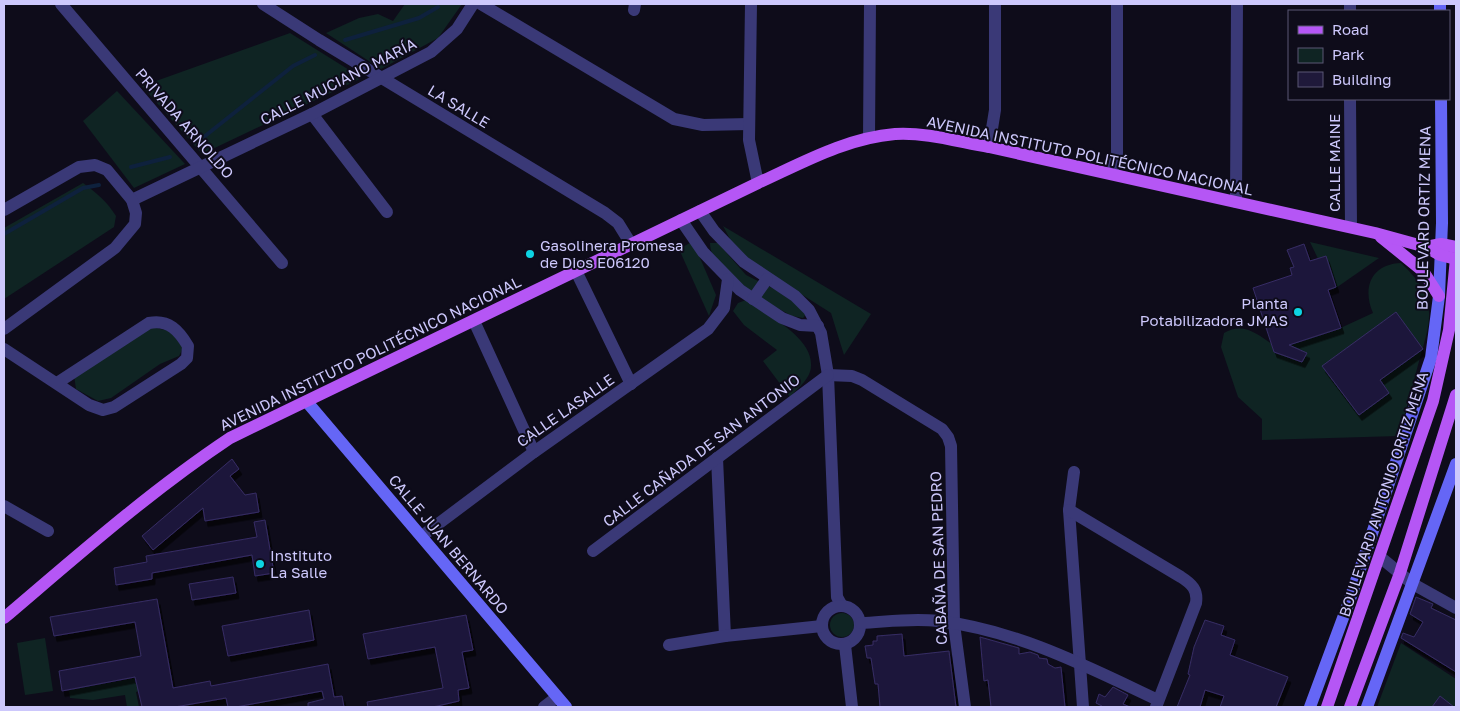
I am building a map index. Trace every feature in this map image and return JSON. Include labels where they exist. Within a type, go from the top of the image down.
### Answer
[{"type":"main road","name":"AVENIDA INSTITUTO POLITÉCNICO NACIONAL","points":[[4,618],[133,508],[180,472],[230,438],[758,182],[848,143],[869,137],[896,134],[925,135],[1112,174],[1375,233],[1426,247],[1440,249],[1456,247]]},
{"type":"main road","points":[[1375,233],[1423,271],[1439,296]]},
{"type":"main road","name":"AVENIDA INSTITUTO POLITÉCNICO NACIONAL","points":[[1440,249],[1456,258]]},
{"type":"main road","name":"BOULEVARD ANTONIO ORTIZ MENA","points":[[1328,707],[1433,401],[1449,330],[1456,258]]},
{"type":"main road","points":[[1350,707],[1400,574],[1456,395]]},
{"type":"street","name":"PRIVADA ARNOLDO","points":[[61,4],[282,263]]},
{"type":"street","name":"LA SALLE","points":[[263,4],[605,213],[618,224],[631,244]]},
{"type":"street","name":"CALLE MUCIANO MARÍA","points":[[132,200],[312,114],[431,52],[457,29],[473,4]]},
{"type":"street","points":[[751,4],[749,140],[758,182]]},
{"type":"street","points":[[869,137],[870,4]]},
{"type":"street","points":[[989,147],[995,110],[995,4]]},
{"type":"street","points":[[1112,174],[1117,153],[1117,4]]},
{"type":"street","points":[[1236,202],[1237,4]]},
{"type":"street","points":[[490,5],[674,119],[703,125],[749,124]]},
{"type":"street","name":"CALLE MAINE","points":[[1350,100],[1351,228]]},
{"type":"street","name":"BOULEVARD ORTIZ MENA","points":[[1310,707],[1350,599],[1426,374],[1435,339],[1439,296],[1441,100]]},
{"type":"street","points":[[312,114],[387,212]]},
{"type":"street","points":[[4,210],[79,167],[95,165],[107,170],[132,200],[136,213],[135,224],[128,235],[115,248],[4,329]]},
{"type":"street","points":[[700,210],[728,248],[767,279],[795,296],[809,310],[818,326],[825,346],[828,375],[837,597],[842,606]]},
{"type":"street","points":[[681,220],[703,252],[728,279],[753,299],[782,318],[800,325],[818,326]]},
{"type":"street","points":[[576,271],[632,384]]},
{"type":"street","name":"CALLE LASALLE","points":[[422,536],[534,452],[708,329],[724,308],[728,279]]},
{"type":"street","points":[[753,299],[767,279]]},
{"type":"street","points":[[474,320],[534,452]]},
{"type":"street","points":[[4,349],[89,405],[103,410],[109,409],[181,364],[187,358],[188,346],[177,330],[163,322],[150,323],[57,383]]},
{"type":"street","name":"CABAÑA DE SAN PEDRO","points":[[828,375],[852,376],[862,380],[934,424],[948,437],[951,446],[954,624],[965,707]]},
{"type":"street","name":"CALLE CAÑADA DE SAN ANTONIO","points":[[593,551],[828,375]]},
{"type":"street","name":"CALLE JUAN BERNARDO","points":[[307,402],[566,707]]},
{"type":"street","points":[[716,458],[725,636]]},
{"type":"street","points":[[1367,707],[1456,464]]},
{"type":"street","points":[[1074,472],[1069,510],[1083,707]]},
{"type":"street","points":[[4,506],[48,531]]},
{"type":"street","points":[[861,623],[935,621],[992,630],[1079,663],[1157,703],[1196,603],[1196,592],[1189,582],[1182,577],[1069,510]]},
{"type":"street","points":[[1380,557],[1413,584],[1456,608]]},
{"type":"street","points":[[842,606],[852,609],[861,623],[861,629],[855,639],[844,644],[832,642],[823,632],[822,626],[826,614],[835,607],[842,606]]},
{"type":"street","points":[[670,645],[725,636],[822,626]]},
{"type":"street","points":[[844,644],[852,707]]},
{"type":"street","points":[[544,707],[557,697]]},
{"type":"green space","points":[[405,4],[462,4],[438,38],[381,69],[326,33],[359,18],[378,14],[393,21]]},
{"type":"green space","points":[[290,33],[362,78],[202,154],[142,86]]},
{"type":"green space","points":[[117,91],[185,164],[134,188],[83,121]]},
{"type":"green space","points":[[83,183],[93,190],[113,211],[116,216],[114,227],[4,299],[4,228]]},
{"type":"green space","points":[[723,226],[871,314],[844,355],[831,313],[738,254]]},
{"type":"green space","points":[[1310,242],[1379,258],[1333,290]]},
{"type":"green space","points":[[690,243],[697,251],[716,295],[709,316],[679,249]]},
{"type":"green space","points":[[710,243],[718,243],[746,275],[776,290],[808,312],[803,318],[792,316],[742,286],[719,266],[712,255]]},
{"type":"green space","points":[[1401,263],[1422,288],[1427,299],[1429,322],[1399,436],[1262,440],[1262,419],[1238,397],[1221,347],[1224,333],[1238,328],[1245,329],[1257,334],[1276,347],[1334,331],[1373,313],[1369,295],[1369,286],[1372,279],[1382,268],[1391,264]]},
{"type":"green space","points":[[746,300],[797,336],[810,355],[811,366],[809,375],[790,397],[763,361],[777,350],[744,325],[733,311],[738,303]]},
{"type":"green space","points":[[147,326],[170,331],[183,348],[179,356],[160,364],[111,398],[98,401],[76,389],[74,375]]},
{"type":"green space","points":[[842,613],[851,616],[854,625],[851,634],[842,637],[833,634],[830,625],[833,616]]},
{"type":"green space","points":[[45,638],[53,691],[25,695],[17,643]]},
{"type":"green space","points":[[1401,643],[1456,679],[1456,707],[1377,707]]},
{"type":"green space","points":[[163,673],[164,684],[136,692],[139,707],[127,707],[125,695],[93,700],[70,698],[69,690]]},
{"type":"building","name":"Planta Potabilizadora JMAS","points":[[1304,244],[1310,261],[1326,256],[1336,287],[1328,290],[1341,328],[1289,345],[1307,353],[1302,362],[1274,352],[1253,288],[1292,275],[1290,268],[1294,267],[1287,250]]},
{"type":"building","points":[[1396,312],[1423,349],[1380,380],[1389,393],[1359,415],[1322,366]]},
{"type":"building","points":[[232,459],[239,469],[230,476],[245,495],[256,493],[259,512],[205,521],[203,508],[153,550],[142,536]]},
{"type":"building","points":[[265,520],[274,573],[255,576],[252,555],[152,573],[152,579],[116,585],[114,568],[147,562],[146,556],[257,537],[254,522]]},
{"type":"building","points":[[233,577],[236,593],[192,600],[189,584]]},
{"type":"building","points":[[1416,597],[1433,604],[1431,608],[1456,620],[1456,672],[1401,638],[1403,633],[1414,637],[1423,622],[1410,614]]},
{"type":"building","points":[[157,599],[173,688],[210,681],[211,686],[328,664],[334,697],[342,696],[344,707],[308,707],[308,703],[324,699],[322,691],[236,707],[228,707],[226,698],[175,707],[142,707],[135,677],[62,691],[59,671],[141,656],[135,622],[54,636],[50,617]]},
{"type":"building","points":[[309,610],[314,640],[228,656],[222,626]]},
{"type":"building","points":[[466,615],[473,650],[462,652],[469,688],[458,690],[459,701],[433,707],[368,707],[367,702],[443,688],[435,647],[368,659],[363,634]]},
{"type":"building","points":[[1205,620],[1224,626],[1221,635],[1235,640],[1230,655],[1288,677],[1276,707],[1220,707],[1224,696],[1205,690],[1200,707],[1177,707],[1190,675],[1188,674],[1194,647]]},
{"type":"building","points":[[902,634],[904,656],[949,651],[956,707],[880,707],[878,684],[875,684],[871,658],[867,658],[865,646],[873,645],[873,641],[877,641],[877,636]]},
{"type":"building","points":[[980,637],[1019,648],[1019,654],[1030,652],[1038,655],[1039,658],[1047,659],[1048,664],[1055,668],[1061,667],[1065,707],[991,707],[988,680],[984,681]]},
{"type":"building","points":[[1113,687],[1128,695],[1123,704],[1130,707],[1101,707],[1096,703],[1099,694],[1105,697]]},
{"type":"building","points":[[1440,696],[1454,707],[1432,707]]},
{"type":"waterway","points":[[345,40],[419,18],[438,7]]},
{"type":"waterway","points":[[200,140],[293,66],[315,55]]},
{"type":"waterway","points":[[131,167],[170,157]]},
{"type":"waterway","points":[[4,234],[83,188],[99,185]]},
{"type":"place","name":"Gasolinera Promesa de Dios E06120","points":[[530,254]]},
{"type":"place","name":"Planta Potabilizadora JMAS","points":[[1298,312]]},
{"type":"place","name":"Instituto La Salle","points":[[260,564]]}]
